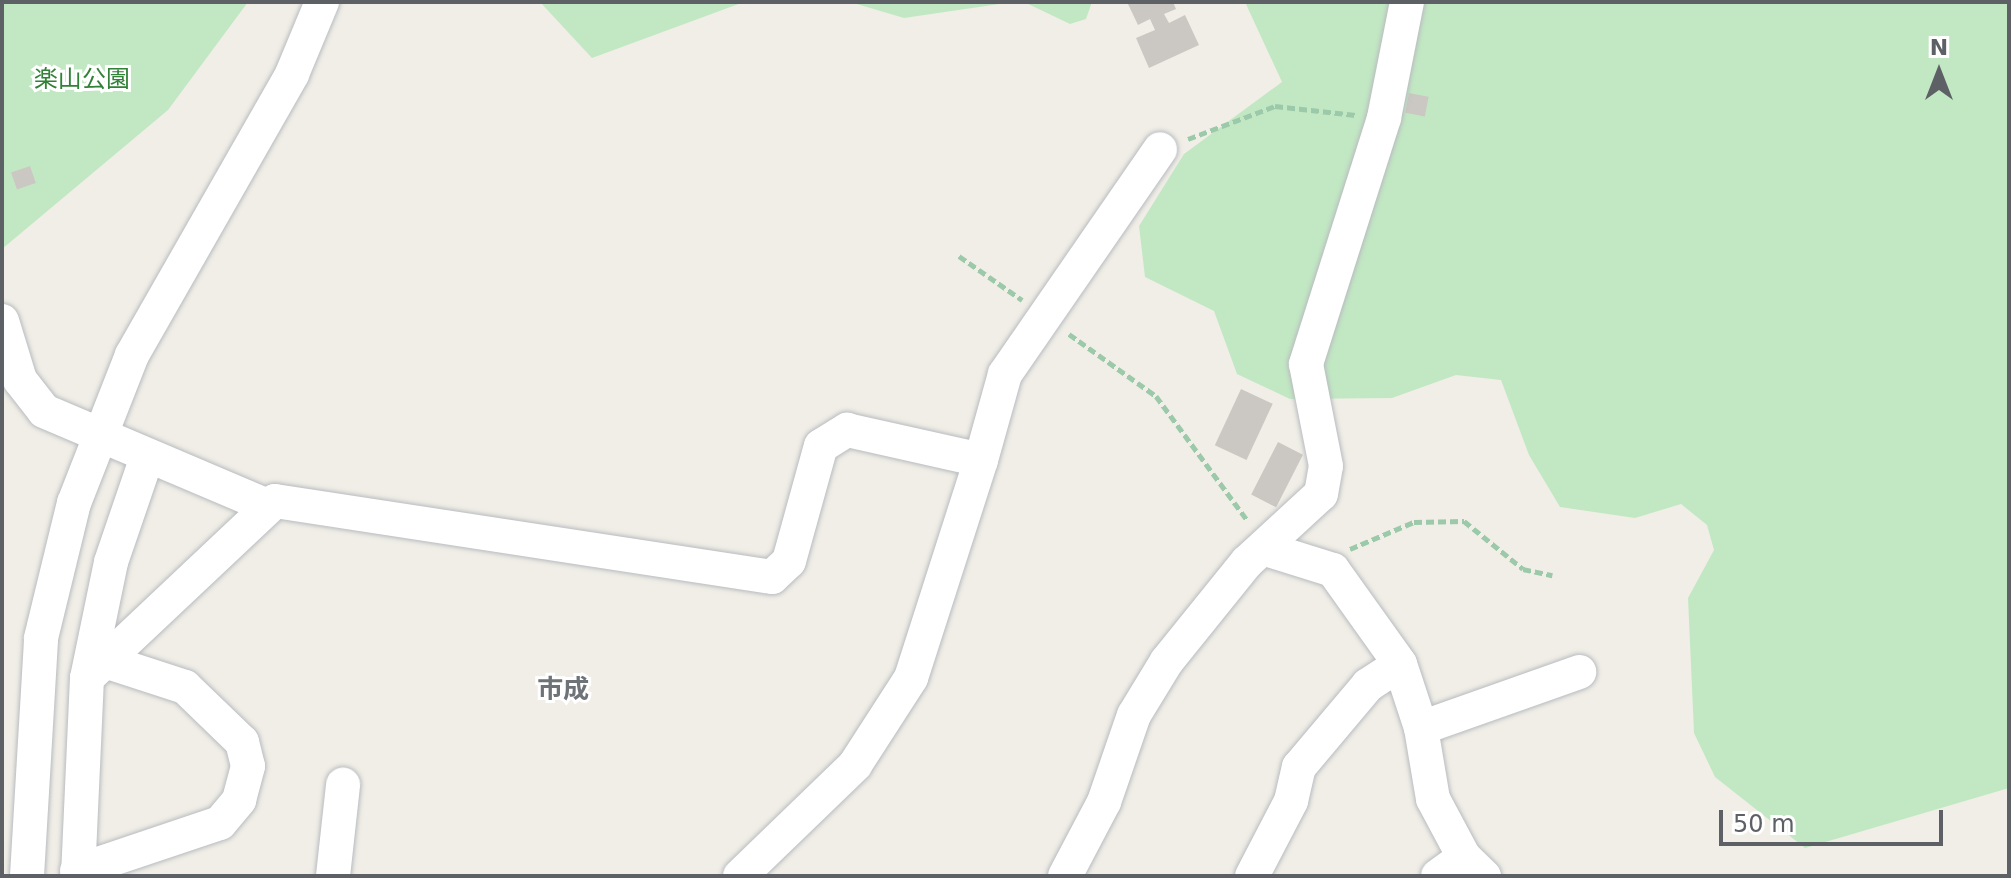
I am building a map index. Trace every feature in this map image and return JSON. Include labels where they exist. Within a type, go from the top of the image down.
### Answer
[{"type":"street","points":[[27,876],[41,638],[96,438],[148,322],[292,74],[322,2]]},
{"type":"street","points":[[1065,876],[1104,802],[1134,715],[1167,661],[1247,562],[1260,538],[1321,494],[1326,466],[1306,364],[1384,118],[1407,33],[1407,2]]},
{"type":"street","points":[[740,876],[855,765],[911,678],[981,460],[1005,374],[1041,314],[1160,149]]},
{"type":"street","points":[[2,321],[34,401],[96,438],[265,505]]},
{"type":"street","points":[[96,669],[265,505],[289,500],[772,577],[789,561],[821,446],[847,430],[981,460]]},
{"type":"street","points":[[96,669],[185,687],[242,742],[248,766],[239,800],[220,823],[78,874],[96,669],[111,562],[147,457]]},
{"type":"street","points":[[1260,538],[1333,570],[1400,664],[1421,728],[1433,799],[1462,870]]},
{"type":"street","points":[[1252,876],[1291,801],[1299,767],[1368,685],[1400,664]]},
{"type":"street","points":[[1421,728],[1579,672]]},
{"type":"street","points":[[333,876],[343,785]]},
{"type":"path","points":[[1160,149],[1275,106],[1384,118]]},
{"type":"path","points":[[959,256],[1156,396],[1260,538]]},
{"type":"path","points":[[1333,570],[1362,538],[1414,522],[1464,521],[1523,569],[1552,575]]},
{"type":"green space","name":"楽山公園","points":[[2,2],[248,2],[168,110],[2,249]]},
{"type":"green space","points":[[540,2],[744,2],[592,58]]},
{"type":"green space","points":[[850,2],[1013,2],[904,18]]},
{"type":"green space","points":[[1024,2],[1092,2],[1086,19],[1070,24]]},
{"type":"green space","points":[[1245,2],[2009,2],[2009,788],[1805,848],[1715,777],[1694,733],[1688,598],[1714,550],[1707,525],[1681,504],[1635,518],[1560,507],[1529,455],[1501,380],[1456,375],[1392,398],[1290,399],[1237,374],[1214,311],[1145,277],[1139,226],[1184,154],[1282,82]]},
{"type":"building","points":[[1127,2],[1173,2],[1176,9],[1164,14],[1169,23],[1185,15],[1199,45],[1149,68],[1136,38],[1155,30],[1150,19],[1138,25]]},
{"type":"building","points":[[1409,93],[1429,97],[1425,116],[1405,113]]},
{"type":"building","points":[[30,166],[36,183],[17,190],[11,173]]},
{"type":"building","points":[[1241,389],[1273,404],[1247,460],[1215,445]]},
{"type":"building","points":[[1278,442],[1303,455],[1276,507],[1251,495]]},
{"type":"district","name":"市成","points":[[563,690]]}]
